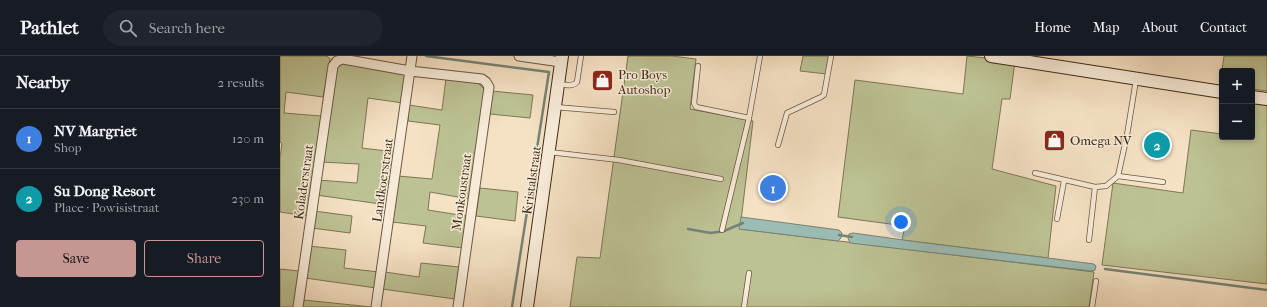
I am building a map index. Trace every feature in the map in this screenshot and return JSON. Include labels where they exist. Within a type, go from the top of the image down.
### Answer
[{"type":"street","name":"Landkoerstraat","points":[[376,307],[412,56]]},
{"type":"street","points":[[519,56],[562,59]]},
{"type":"street","points":[[991,56],[1219,92]]},
{"type":"street","name":"Koladerstraat","points":[[298,307],[333,66],[337,62],[344,59],[410,70]]},
{"type":"street","name":"Kristalstraat","points":[[527,307],[562,59]]},
{"type":"street","name":"Monkoustraat","points":[[410,70],[482,79],[489,87],[458,307]]},
{"type":"street","points":[[1255,97],[1267,99]]},
{"type":"lane","points":[[558,84],[576,84],[581,56]]},
{"type":"lane","points":[[722,230],[749,118],[760,56]]},
{"type":"lane","points":[[778,145],[787,113],[824,95],[832,56]]},
{"type":"lane","points":[[698,66],[694,103],[695,106],[749,118]]},
{"type":"lane","points":[[1035,174],[1095,187],[1106,186],[1118,176],[1127,135],[1136,78]]},
{"type":"lane","points":[[555,106],[614,112]]},
{"type":"lane","points":[[549,152],[618,160],[721,179]]},
{"type":"lane","points":[[1118,176],[1163,182]]},
{"type":"lane","points":[[1057,219],[1064,180]]},
{"type":"lane","points":[[1089,240],[1095,187]]},
{"type":"lane","points":[[744,307],[749,273]]},
{"type":"lane","points":[[1092,307],[1096,281]]},
{"type":"green space","points":[[280,56],[327,56],[330,59],[323,97],[286,92],[284,113],[321,116],[307,216],[280,212],[280,158],[282,143],[280,142]]},
{"type":"green space","points":[[628,56],[672,56],[696,59],[690,109],[753,121],[740,229],[1094,272],[1089,307],[570,307],[577,257],[600,258]]},
{"type":"green space","points":[[803,56],[831,56],[827,74],[800,71]]},
{"type":"green space","points":[[967,56],[1015,61],[1010,99],[1002,99],[992,169],[1056,186],[1048,258],[902,240],[905,226],[838,217],[855,80],[963,94]]},
{"type":"green space","points":[[1224,56],[1267,56],[1267,91],[1255,89],[1255,68],[1222,68]]},
{"type":"green space","points":[[344,64],[400,72],[405,75],[403,103],[368,98],[362,148],[395,152],[388,205],[316,195],[318,180],[357,183],[359,164],[321,162],[337,65]]},
{"type":"green space","points":[[446,78],[478,83],[485,90],[469,199],[430,192],[428,210],[466,216],[463,248],[423,243],[426,226],[392,222],[398,176],[432,179],[440,125],[408,121],[409,105],[442,110]]},
{"type":"green space","points":[[492,91],[533,95],[530,118],[490,114]]},
{"type":"green space","points":[[1255,98],[1267,100],[1267,284],[1102,265],[1113,183],[1183,193],[1191,130],[1219,134],[1219,140],[1255,140]]},
{"type":"green space","points":[[480,188],[518,192],[515,221],[476,216]]},
{"type":"green space","points":[[314,211],[352,216],[350,233],[312,228]]},
{"type":"green space","points":[[309,246],[346,250],[344,268],[379,272],[376,288],[305,278]]},
{"type":"green space","points":[[421,263],[459,267],[455,299],[382,289],[385,272],[419,277]]},
{"type":"green space","points":[[280,269],[299,271],[294,307],[280,307]]},
{"type":"green space","points":[[303,300],[372,307],[302,307]]},
{"type":"water","points":[[741,217],[839,230],[842,233],[841,238],[838,241],[739,229]]},
{"type":"water","points":[[853,233],[1094,264],[1096,266],[1095,270],[1091,271],[850,243],[848,238],[849,234]]},
{"type":"waterway","points":[[426,56],[549,72],[512,307]]},
{"type":"waterway","points":[[688,229],[711,233],[724,231],[743,223]]},
{"type":"waterway","points":[[839,235],[852,237]]},
{"type":"waterway","points":[[1105,269],[1267,290]]},
{"type":"place","name":"Pro Boys Autoshop","points":[[603,81]]},
{"type":"place","name":"Omega NV","points":[[1054,140]]},
{"type":"place","name":"Su Dong Resort","points":[[1157,145]]},
{"type":"place","name":"NV Margriet","points":[[773,188]]}]
